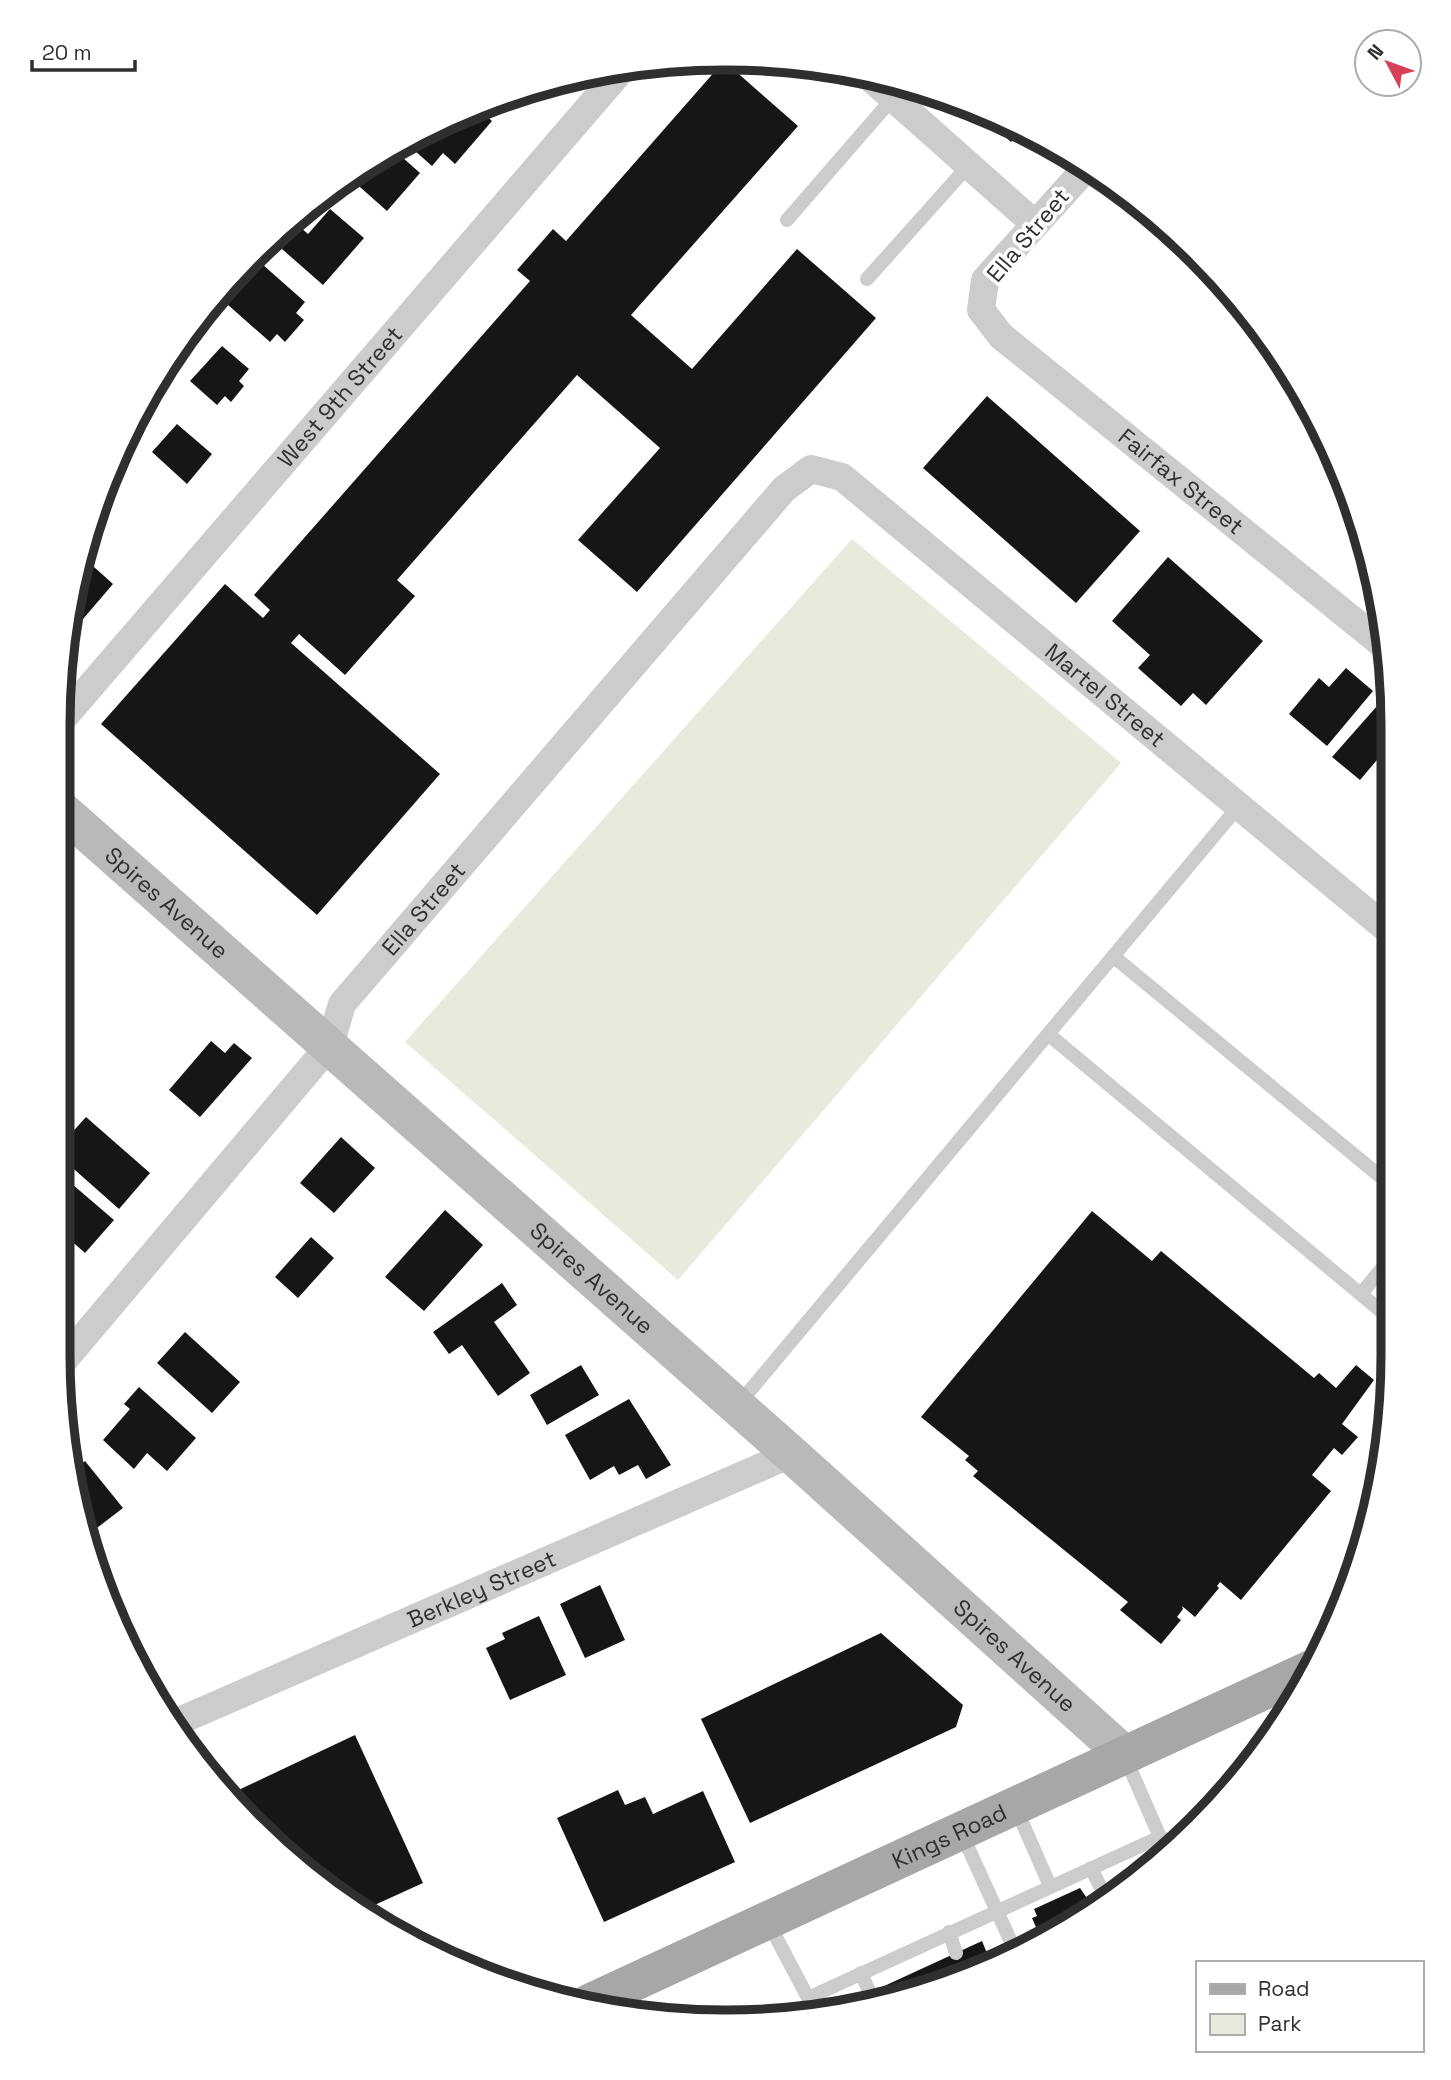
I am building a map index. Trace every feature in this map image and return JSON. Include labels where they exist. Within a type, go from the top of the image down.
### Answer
[{"type":"main road","name":"Spires Avenue","points":[[70,818],[791,1454],[1124,1754]]},
{"type":"main road","name":"Kings Road","points":[[601,1997],[1296,1676]]},
{"type":"street","name":"West 9th Street","points":[[70,710],[612,81]]},
{"type":"street","points":[[883,90],[1035,224]]},
{"type":"street","name":"Ella Street","points":[[981,310],[985,280],[1080,174]]},
{"type":"street","name":"Fairfax Street","points":[[981,310],[1001,336],[1375,639]]},
{"type":"street","name":"Ella Street","points":[[70,1353],[330,1045],[342,1004],[785,489],[811,469]]},
{"type":"street","name":"Martel Street","points":[[811,469],[842,477],[1381,924]]},
{"type":"street","name":"Berkley Street","points":[[181,1721],[791,1454]]},
{"type":"lane","points":[[787,220],[893,98]]},
{"type":"lane","points":[[867,279],[969,164]]},
{"type":"lane","points":[[736,1407],[1238,807]]},
{"type":"lane","points":[[1114,956],[1381,1178]]},
{"type":"lane","points":[[1048,1034],[1381,1311]]},
{"type":"lane","points":[[1361,1294],[1381,1270]]},
{"type":"lane","points":[[1124,1754],[1160,1836],[1166,1839]]},
{"type":"lane","points":[[1015,1804],[1050,1886]]},
{"type":"lane","points":[[960,1830],[1012,1943]]},
{"type":"lane","points":[[767,1920],[811,2004],[862,1973],[1160,1836]]},
{"type":"lane","points":[[1091,1868],[1103,1891]]},
{"type":"lane","points":[[949,1932],[956,1953]]},
{"type":"lane","points":[[862,1973],[870,1993]]},
{"type":"green space","points":[[852,539],[1121,763],[678,1280],[405,1042]]},
{"type":"building","points":[[716,70],[734,70],[798,126],[631,315],[692,369],[797,249],[876,318],[637,592],[578,540],[660,448],[577,375],[397,580],[415,596],[345,675],[299,634],[291,643],[440,774],[317,915],[101,724],[225,584],[263,618],[270,610],[254,595],[530,281],[517,270],[553,229],[566,241]]},
{"type":"building","points":[[486,116],[492,121],[455,164],[443,153],[432,166],[414,150]]},
{"type":"building","points":[[998,130],[1015,138],[1011,142]]},
{"type":"building","points":[[401,156],[420,173],[387,211],[356,184]]},
{"type":"building","points":[[330,209],[364,238],[323,285],[279,246],[300,227],[308,234]]},
{"type":"building","points":[[262,264],[305,302],[296,313],[304,320],[285,342],[277,334],[270,342],[227,304]]},
{"type":"building","points":[[222,346],[249,369],[239,381],[244,386],[231,402],[225,396],[217,405],[190,381]]},
{"type":"building","points":[[987,396],[1140,531],[1076,603],[923,468]]},
{"type":"building","points":[[177,424],[212,454],[187,484],[152,452]]},
{"type":"building","points":[[1168,557],[1263,641],[1206,705],[1193,693],[1181,706],[1138,668],[1150,655],[1112,621]]},
{"type":"building","points":[[90,564],[113,584],[83,619],[80,616]]},
{"type":"building","points":[[1346,668],[1373,691],[1327,746],[1289,714],[1319,678],[1329,687]]},
{"type":"building","points":[[1380,702],[1381,755],[1360,780],[1332,757]]},
{"type":"building","points":[[211,1041],[225,1053],[234,1043],[252,1058],[200,1117],[169,1090]]},
{"type":"building","points":[[86,1117],[150,1173],[119,1209],[70,1166],[70,1135]]},
{"type":"building","points":[[341,1137],[375,1168],[334,1213],[300,1183]]},
{"type":"building","points":[[70,1182],[114,1220],[85,1253],[70,1240]]},
{"type":"building","points":[[445,1210],[483,1245],[424,1311],[385,1277]]},
{"type":"building","points":[[1092,1211],[1152,1261],[1161,1251],[1314,1378],[1319,1373],[1336,1388],[1356,1365],[1374,1380],[1342,1424],[1358,1437],[1342,1455],[1334,1448],[1312,1475],[1331,1491],[1241,1600],[1220,1582],[1217,1586],[1219,1588],[1195,1617],[1182,1606],[1183,1609],[1177,1617],[1181,1620],[1161,1644],[1120,1610],[1128,1602],[973,1476],[978,1471],[965,1460],[969,1456],[921,1417]]},
{"type":"building","points":[[311,1237],[334,1258],[298,1298],[275,1277]]},
{"type":"building","points":[[502,1283],[517,1305],[494,1322],[530,1373],[498,1396],[462,1345],[449,1354],[433,1332]]},
{"type":"building","points":[[185,1332],[240,1382],[212,1413],[157,1363]]},
{"type":"building","points":[[581,1365],[599,1395],[547,1425],[530,1395]]},
{"type":"building","points":[[139,1387],[196,1438],[167,1471],[147,1453],[134,1469],[103,1440],[130,1409],[124,1404]]},
{"type":"building","points":[[629,1399],[671,1465],[646,1479],[638,1465],[619,1475],[614,1466],[590,1480],[565,1435]]},
{"type":"building","points":[[85,1461],[123,1508],[94,1530],[83,1482],[80,1465]]},
{"type":"building","points":[[600,1585],[625,1640],[585,1658],[560,1604]]},
{"type":"building","points":[[539,1616],[566,1675],[510,1700],[486,1648],[505,1639],[502,1633]]},
{"type":"building","points":[[881,1633],[963,1705],[956,1727],[750,1823],[701,1719]]},
{"type":"building","points":[[355,1735],[423,1883],[372,1906],[326,1875],[293,1847],[237,1791]]},
{"type":"building","points":[[618,1790],[625,1805],[645,1797],[653,1814],[703,1791],[735,1862],[604,1922],[557,1818]]},
{"type":"building","points":[[1080,1888],[1089,1901],[1037,1930],[1032,1918],[1037,1916],[1034,1909]]},
{"type":"building","points":[[982,1941],[988,1955],[936,1975],[867,1994]]}]
